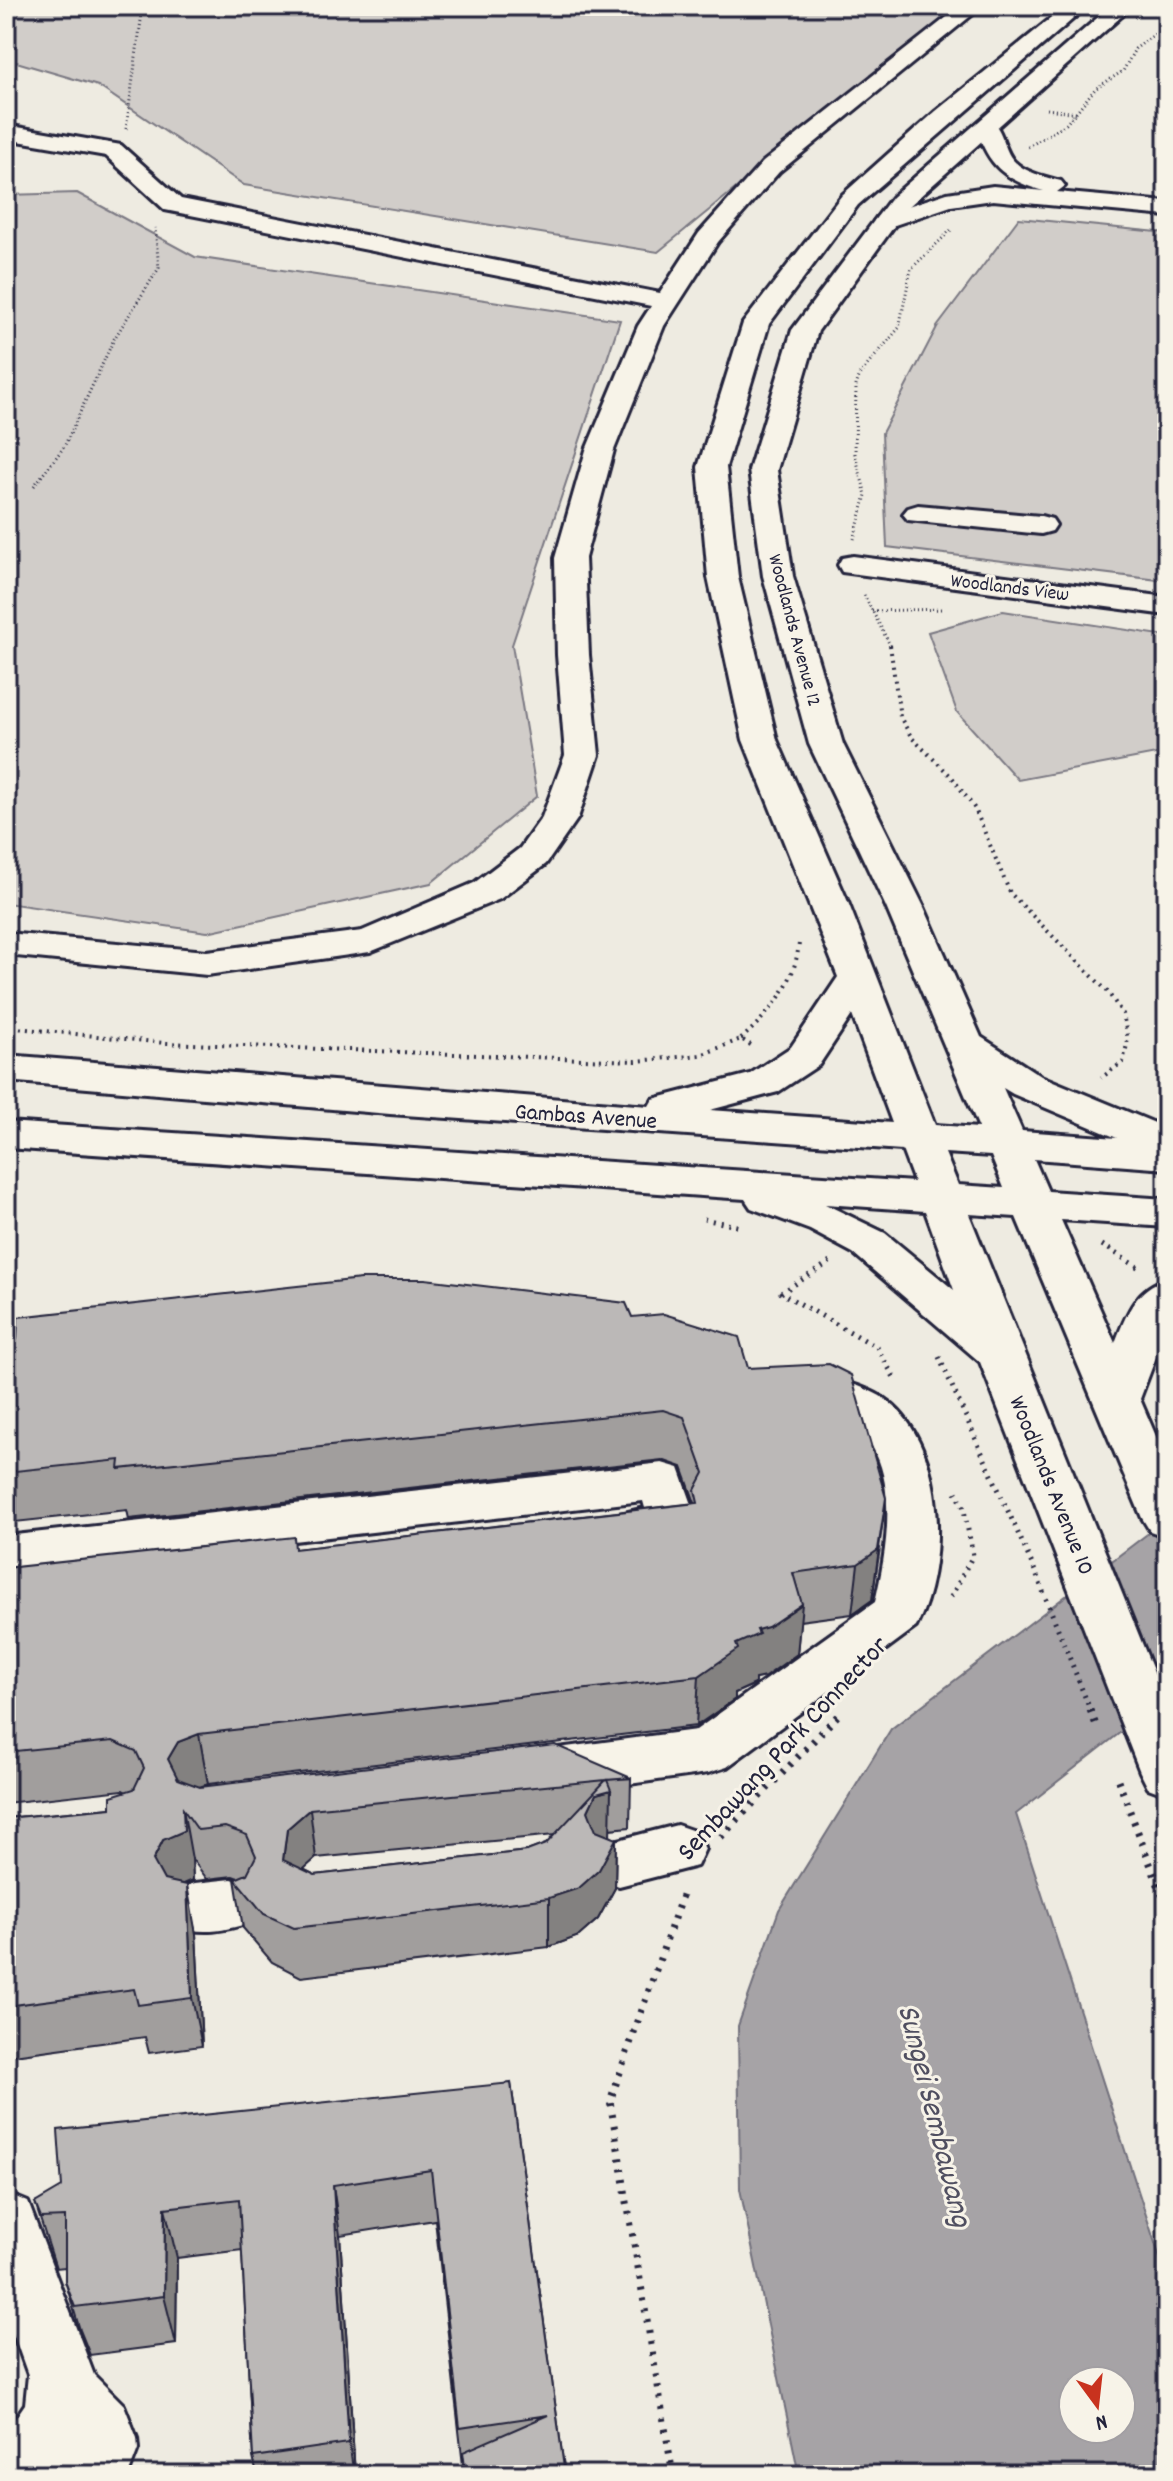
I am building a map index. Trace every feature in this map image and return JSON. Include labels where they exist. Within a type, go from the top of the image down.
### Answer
[{"type":"main road","points":[[6,944],[207,963],[370,941],[487,891],[533,856],[560,818],[582,755],[573,655],[570,558],[600,450],[651,326],[708,238],[771,167],[973,6]]},
{"type":"main road","points":[[940,1197],[858,977],[760,740],[723,577],[712,467],[756,323],[850,200],[948,112],[1078,6]]},
{"type":"main road","points":[[1118,10],[1146,6]]},
{"type":"main road","name":"Woodlands Avenue 12","points":[[1030,1204],[905,907],[826,744],[778,576],[763,470],[805,330],[900,202],[1118,10]]},
{"type":"main road","points":[[948,112],[996,116],[998,160],[1008,171],[1058,188],[1167,200]]},
{"type":"main road","points":[[6,132],[113,150],[173,205],[667,302]]},
{"type":"main road","points":[[886,221],[947,200],[993,193],[1167,209]]},
{"type":"main road","points":[[911,573],[920,502],[1041,525]]},
{"type":"main road","name":"Woodlands View","points":[[853,565],[1167,606]]},
{"type":"main road","points":[[631,1118],[764,1083],[805,1056],[858,977]]},
{"type":"main road","points":[[964,1044],[1027,1085],[1167,1144]]},
{"type":"main road","name":"Gambas Avenue","points":[[6,1068],[631,1118],[1167,1155]]},
{"type":"main road","points":[[6,1135],[1167,1213]]},
{"type":"main road","points":[[721,1181],[825,1220],[869,1243],[893,1260],[1001,1355]]},
{"type":"main road","name":"Woodlands Avenue 10","points":[[940,1197],[1167,1772]]},
{"type":"main road","points":[[1030,1204],[1167,1518]]},
{"type":"main road","points":[[1116,1399],[1161,1286]]},
{"type":"main road","points":[[502,1777],[708,1751],[898,1613],[907,1575],[913,1515],[903,1462],[877,1418],[843,1399],[761,1373]]},
{"type":"main road","points":[[6,1555],[662,1481],[674,1524],[6,1596]]},
{"type":"main road","points":[[619,1862],[693,1858]]},
{"type":"main road","points":[[6,2224],[61,2375],[63,2393],[42,2440],[11,2475]]},
{"type":"main road","points":[[63,2393],[92,2415],[104,2433],[104,2450],[90,2475]]},
{"type":"path","points":[[113,150],[126,130],[131,110],[130,89],[143,6]]},
{"type":"path","points":[[34,486],[64,447],[114,339],[159,268],[159,249],[153,223]]},
{"type":"path","points":[[6,1027],[165,1043],[636,1061],[701,1055],[741,1039],[788,1067]]},
{"type":"path","points":[[1091,1238],[1161,1286]]},
{"type":"path","points":[[835,1258],[781,1293],[877,1347],[899,1387]]},
{"type":"path","points":[[934,1346],[1035,1571],[1102,1742]]},
{"type":"path","points":[[945,1603],[956,1592],[973,1555],[963,1505],[949,1478]]},
{"type":"path","name":"Sembawang Park Connector","points":[[673,2475],[610,2101],[693,1858],[846,1707]]},
{"type":"path","points":[[1114,1770],[1167,1908]]},
{"type":"shaded area","points":[[6,6],[959,6],[658,252],[244,185],[98,86],[6,59]]},
{"type":"shaded area","points":[[77,193],[195,257],[620,320],[512,645],[537,796],[431,883],[207,932],[6,903],[6,195]]},
{"type":"shaded area","points":[[1019,218],[1167,233],[1167,581],[887,547],[882,433],[937,327]]},
{"type":"shaded area","points":[[1003,611],[1167,636],[1167,752],[1018,780],[957,712],[928,632]]},
{"type":"water","name":"Sungei Sembawang","points":[[1167,1519],[1167,1696],[1016,1814],[1167,2280],[1167,2475],[799,2475],[740,2189],[738,2026],[779,1910],[891,1729]]},
{"type":"building","points":[[361,1279],[425,1279],[626,1303],[632,1317],[664,1314],[739,1337],[748,1368],[829,1364],[851,1375],[886,1498],[878,1550],[858,1564],[793,1573],[802,1604],[768,1627],[757,1630],[759,1634],[736,1644],[738,1649],[699,1676],[199,1734],[178,1742],[168,1759],[178,1779],[200,1787],[555,1745],[631,1778],[607,1780],[611,1790],[596,1794],[588,1811],[596,1831],[616,1839],[599,1870],[579,1888],[549,1898],[294,1928],[264,1914],[235,1879],[247,1874],[256,1856],[247,1835],[225,1827],[198,1830],[183,1809],[184,1831],[163,1840],[153,1860],[164,1880],[187,1885],[192,1998],[138,2005],[134,1989],[6,2006],[6,1818],[111,1808],[111,1796],[134,1789],[144,1768],[136,1751],[113,1741],[6,1752],[6,1568],[294,1537],[295,1549],[698,1503],[695,1490],[704,1473],[684,1417],[663,1410],[119,1469],[120,1460],[6,1472],[6,1341],[17,1339],[18,1317]],"holes":[[[606,1780],[546,1844],[527,1851],[315,1875],[283,1860],[287,1829],[310,1809]]]},
{"type":"building","points":[[511,2083],[565,2475],[466,2475],[463,2452],[548,2415],[460,2428],[431,2170],[333,2185],[349,2443],[253,2457],[239,2199],[165,2208],[164,2296],[75,2307],[65,2281],[65,2217],[41,2218],[35,2203],[62,2187],[58,2130]]}]
